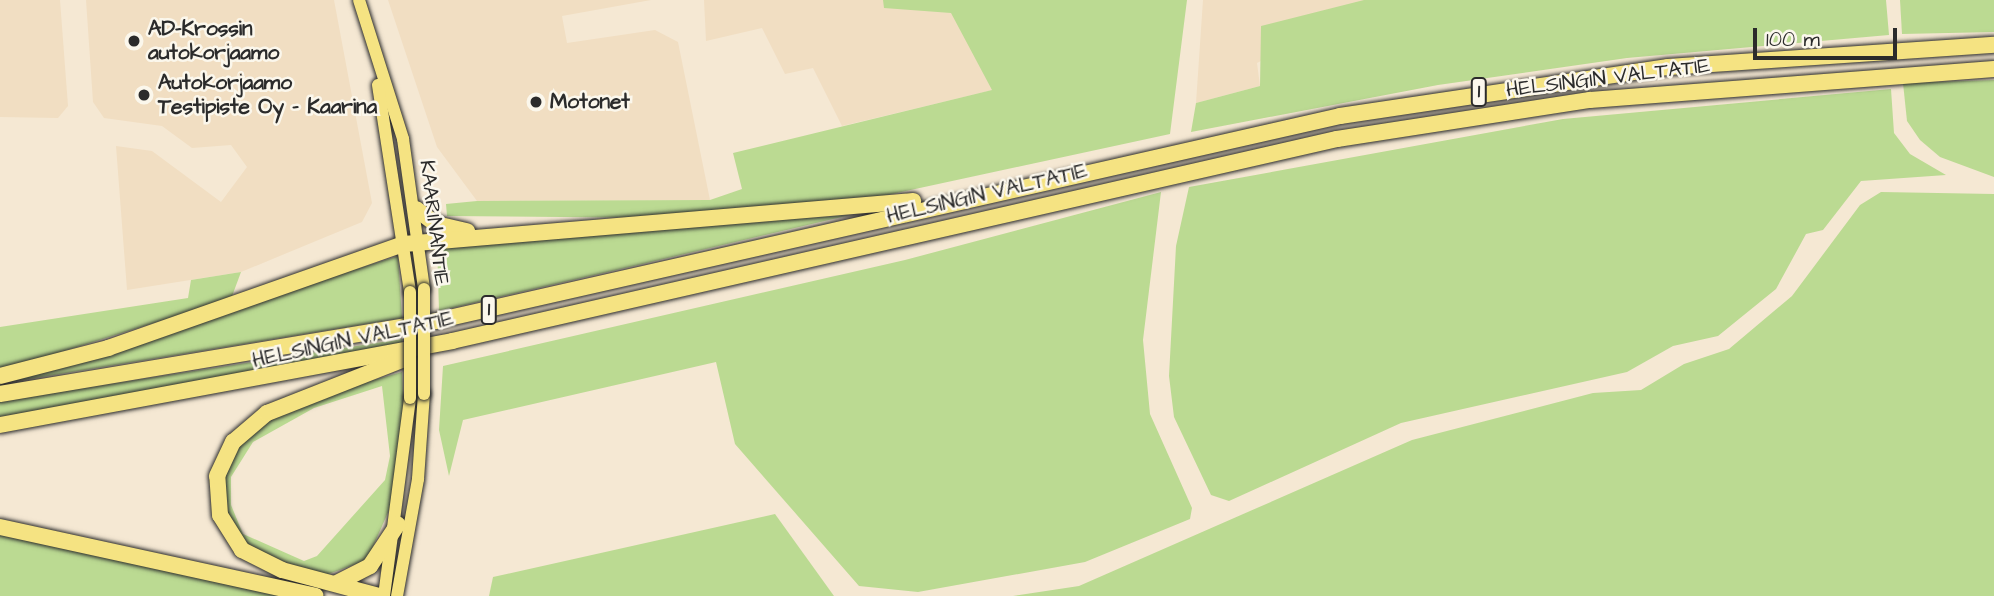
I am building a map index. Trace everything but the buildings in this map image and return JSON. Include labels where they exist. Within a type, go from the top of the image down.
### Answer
[{"type":"highway","name":"HELSINGIN VALTATIE","points":[[0,394],[440,320],[1216,140],[1494,89],[1695,65],[1994,45]]},
{"type":"highway","name":"HELSINGIN VALTATIE","points":[[0,425],[452,341],[1337,139],[1590,100],[1994,69]]},
{"type":"highway","points":[[0,376],[108,348],[412,243],[476,233],[774,217],[971,196]]},
{"type":"highway","points":[[416,209],[436,224],[476,233]]},
{"type":"highway","points":[[379,596],[267,565],[233,541],[216,500],[220,463],[251,424],[290,401],[452,341]]},
{"type":"highway","points":[[335,583],[351,581],[370,566],[398,524]]},
{"type":"highway","points":[[0,527],[316,596]]},
{"type":"main road","name":"KAARINANTIE","points":[[359,0],[403,139],[416,209],[410,292],[410,398],[398,524],[384,596]]},
{"type":"main road","name":"KAARINANTIE","points":[[367,26],[424,289],[424,394],[418,479],[397,596]]},
{"type":"shaded area","points":[[0,0],[60,0],[68,106],[58,118],[0,117]]},
{"type":"shaded area","points":[[86,0],[334,0],[372,203],[362,222],[241,272],[127,290],[116,146],[152,151],[221,202],[247,167],[231,145],[192,148],[162,126],[104,118],[93,102]]},
{"type":"shaded area","points":[[388,0],[651,0],[562,16],[567,43],[655,30],[678,42],[710,200],[477,201],[437,147]]},
{"type":"shaded area","points":[[704,0],[983,0],[993,90],[842,126],[813,68],[785,74],[762,28],[706,41]]},
{"type":"shaded area","points":[[1203,0],[1382,0],[1257,63],[1260,86],[1196,103]]},
{"type":"green space","points":[[883,0],[1187,0],[1170,134],[855,202],[670,218],[447,216],[446,204],[477,201],[710,200],[742,189],[733,153],[992,90],[951,13],[884,8]]},
{"type":"green space","points":[[1364,0],[1886,0],[1889,35],[1627,58],[1438,85],[1191,132],[1196,103],[1260,86],[1261,26]]},
{"type":"green space","points":[[1900,0],[1994,0],[1994,32],[1902,34]]},
{"type":"green space","points":[[1994,80],[1994,177],[1940,157],[1920,140],[1907,121],[1903,83]]},
{"type":"green space","points":[[1891,89],[1894,133],[1910,154],[1946,175],[1861,181],[1823,230],[1806,234],[1776,289],[1718,336],[1673,346],[1627,372],[1401,423],[1229,501],[1211,495],[1174,417],[1169,376],[1176,246],[1189,187],[1563,119]]},
{"type":"green space","points":[[1161,192],[1143,340],[1150,414],[1192,508],[1190,519],[1085,562],[918,592],[859,586],[735,444],[716,362],[463,420],[449,476],[439,430],[443,366],[905,260]]},
{"type":"green space","points":[[1881,192],[1994,194],[1994,596],[1013,596],[1079,586],[1412,440],[1593,393],[1641,390],[1684,364],[1729,349],[1792,296],[1860,205]]},
{"type":"green space","points":[[850,215],[634,266],[439,311],[437,243]]},
{"type":"green space","points":[[398,256],[402,318],[5,383],[5,380]]},
{"type":"green space","points":[[241,272],[231,299],[0,371],[0,327],[188,298],[191,280]]},
{"type":"green space","points":[[402,339],[402,346],[0,417],[0,401]]},
{"type":"green space","points":[[402,372],[404,410],[390,508],[367,560],[323,576],[255,551],[236,534],[225,515],[222,479],[241,442],[273,417],[331,392]],"holes":[[[382,386],[390,456],[385,480],[317,556],[304,561],[243,534],[231,505],[231,477],[253,442],[314,408]]]},
{"type":"green space","points":[[775,514],[834,596],[489,596],[493,577]]},
{"type":"green space","points":[[0,535],[286,596],[0,596]]},
{"type":"place","name":"AD-Krossin autokorjaamo","points":[[134,41]]},
{"type":"place","name":"Autokorjaamo Testipiste Oy - Kaarina","points":[[144,95]]},
{"type":"place","name":"Motonet","points":[[536,102]]}]
